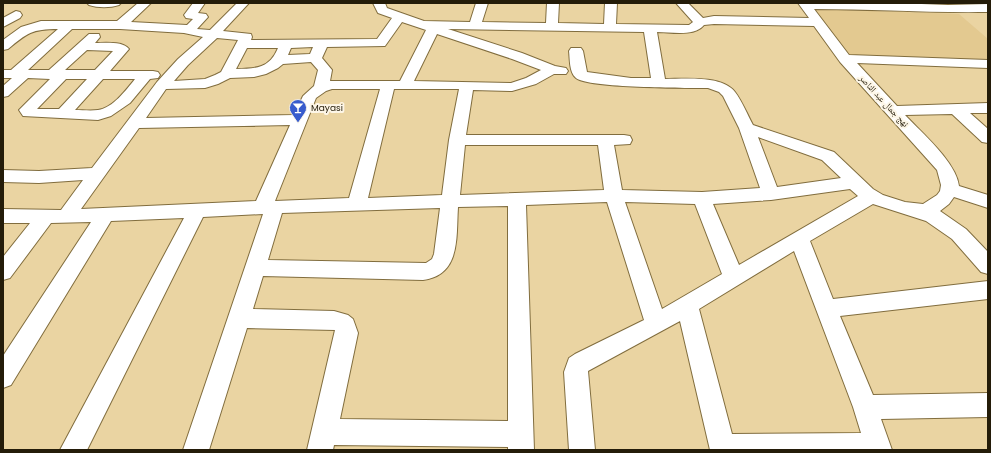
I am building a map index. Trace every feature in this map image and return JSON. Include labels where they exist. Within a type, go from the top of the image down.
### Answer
[{"type":"street","points":[[93,3],[115,3]]},
{"type":"street","points":[[145,3],[85,46],[58,74],[27,110],[27,112],[32,114],[98,116],[112,112],[146,75]]},
{"type":"street","points":[[190,29],[202,17],[190,15],[199,3]]},
{"type":"street","points":[[66,216],[166,80],[214,34],[243,3]]},
{"type":"street","points":[[379,3],[382,10],[399,17],[517,56],[552,70],[607,79],[659,83],[709,84],[724,89],[729,94],[747,128],[771,194]]},
{"type":"street","points":[[475,25],[482,3]]},
{"type":"street","points":[[552,26],[553,3]]},
{"type":"street","points":[[610,27],[611,3]]},
{"type":"street","points":[[682,3],[700,22]]},
{"type":"street","points":[[805,4],[863,4],[948,9],[988,8]]},
{"type":"street","name":"نهج جمال عبد الناصر","points":[[805,4],[845,59],[945,168],[950,181],[946,194]]},
{"type":"street","points":[[3,23],[16,16]]},
{"type":"street","points":[[243,44],[380,43],[399,17]]},
{"type":"street","points":[[428,26],[475,25],[690,29],[696,27],[700,22],[714,20],[817,22]]},
{"type":"street","points":[[3,46],[24,30],[34,26],[113,25],[190,29],[197,33],[244,36],[246,38],[227,74],[222,78],[208,83],[166,80],[146,75],[14,74]]},
{"type":"street","points":[[3,93],[14,74],[68,26]]},
{"type":"street","points":[[405,85],[428,26]]},
{"type":"street","points":[[650,28],[659,83]]},
{"type":"street","points":[[227,74],[259,72],[271,67],[279,60],[286,44]]},
{"type":"street","points":[[315,58],[322,44]]},
{"type":"street","points":[[63,114],[122,49],[114,46],[85,46]]},
{"type":"street","points":[[576,51],[578,70],[581,75]]},
{"type":"street","points":[[279,60],[315,58]]},
{"type":"street","points":[[315,58],[325,70],[322,88]]},
{"type":"street","points":[[845,59],[988,64]]},
{"type":"street","points":[[196,450],[256,268],[269,207],[299,120],[310,96],[322,88],[331,86],[467,85],[512,87],[531,81],[552,70]]},
{"type":"street","points":[[357,204],[388,85]]},
{"type":"street","points":[[256,268],[431,271],[441,263],[444,254],[457,140],[467,85]]},
{"type":"street","points":[[894,111],[988,108]]},
{"type":"street","points":[[957,110],[988,138]]},
{"type":"street","points":[[134,122],[299,120]]},
{"type":"street","points":[[747,128],[828,156],[837,162],[854,182],[872,197],[902,207],[923,211],[935,216],[953,228],[970,243],[988,266]]},
{"type":"street","points":[[605,139],[614,196],[656,324]]},
{"type":"street","points":[[457,140],[624,140]]},
{"type":"street","points":[[3,176],[39,177],[96,174]]},
{"type":"street","points":[[3,216],[46,217],[269,207],[614,196],[702,198],[771,194],[854,182]]},
{"type":"street","points":[[923,211],[935,206],[946,194],[988,202]]},
{"type":"street","points":[[582,450],[576,372],[577,366],[583,361],[656,324],[852,207],[872,197]]},
{"type":"street","points":[[702,198],[734,278]]},
{"type":"street","points":[[239,318],[334,320],[342,322],[346,327],[346,333],[322,441],[521,442],[516,199]]},
{"type":"street","points":[[73,450],[197,210]]},
{"type":"street","points":[[3,377],[106,214]]},
{"type":"street","points":[[3,272],[46,217]]},
{"type":"street","points":[[687,306],[722,449],[878,448],[865,407],[800,239]]},
{"type":"street","points":[[827,310],[988,290]]},
{"type":"street","points":[[865,407],[988,405]]},
{"type":"shaded area","points":[[813,9],[959,14],[988,39],[988,62],[848,58]]},
{"type":"place","name":"Mayasi","points":[[298,123]]}]
